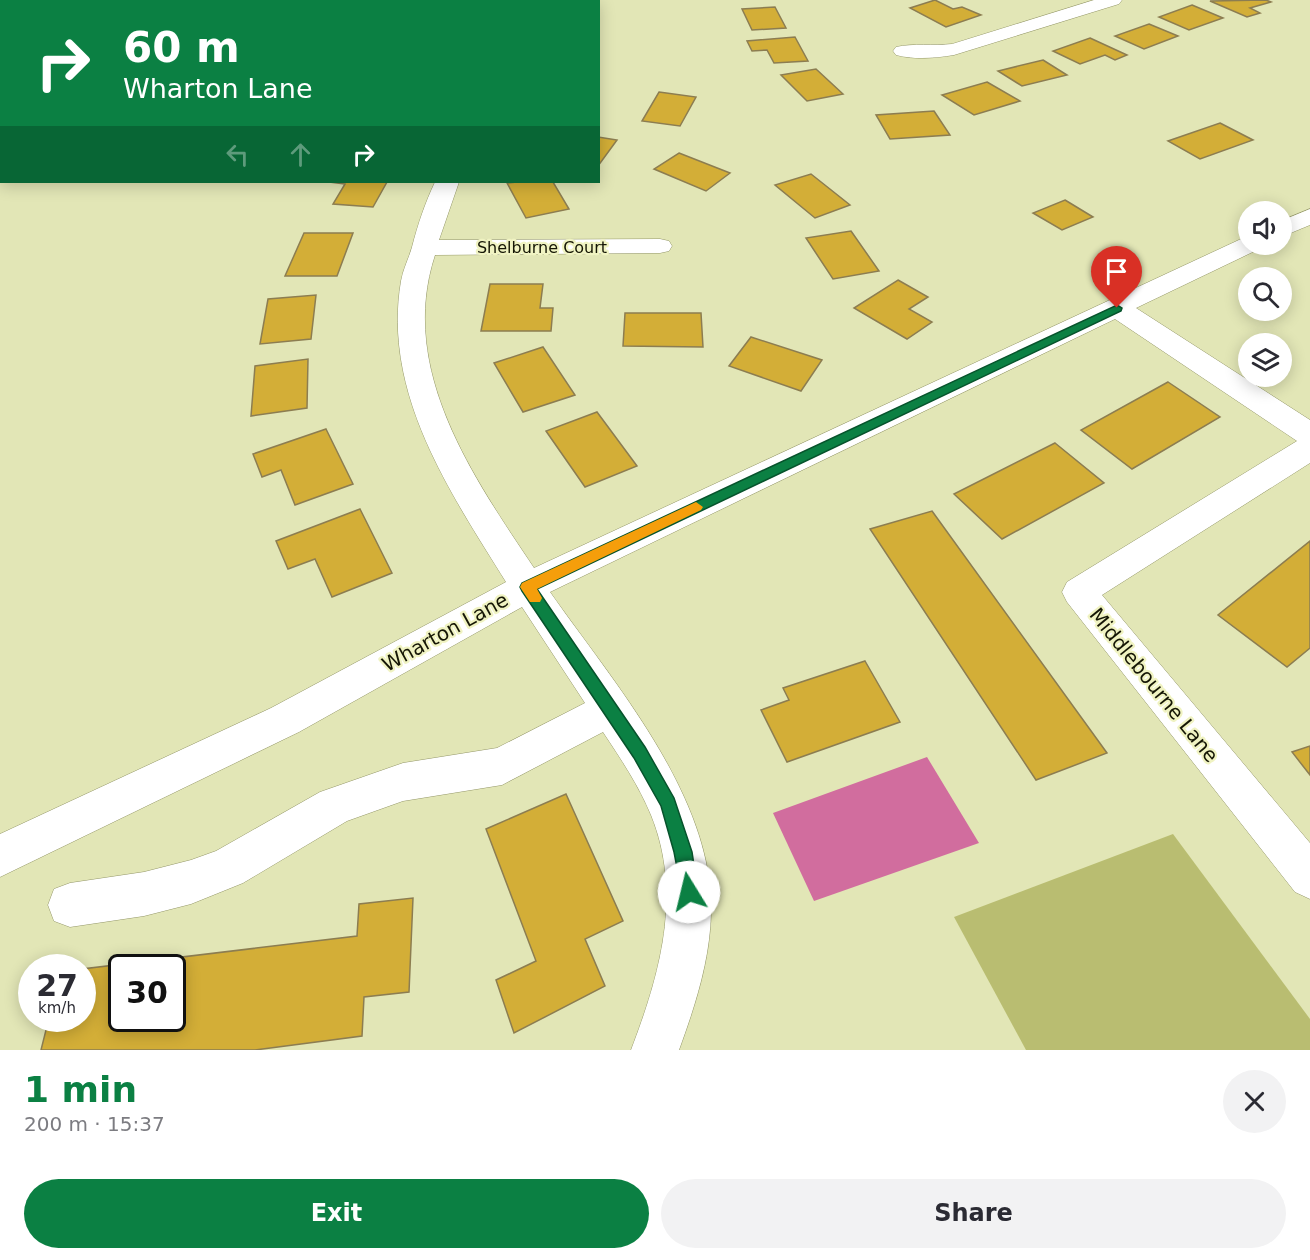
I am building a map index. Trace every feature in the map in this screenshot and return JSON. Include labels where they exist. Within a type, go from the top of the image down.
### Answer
[{"type":"street","points":[[903,51],[934,52],[954,49],[1113,0]]},
{"type":"street","points":[[447,183],[434,209],[414,281],[411,321],[417,370],[431,416],[451,464],[527,587],[639,752],[668,803],[683,852],[689,892],[685,957],[655,1050]]},
{"type":"street","points":[[1292,225],[1310,216]]},
{"type":"street","name":"Shelburne Court","points":[[424,248],[660,246]]},
{"type":"street","name":"Wharton Lane","points":[[0,856],[285,720],[527,587],[1238,250]]},
{"type":"street","points":[[1117,308],[1310,435]]},
{"type":"street","name":"Middlebourne Lane","points":[[1310,448],[1079,592],[1310,877]]},
{"type":"street","points":[[70,905],[144,894],[191,882],[228,868],[335,806],[403,782],[502,766],[610,709]]},
{"type":"green space","points":[[1173,834],[1310,1019],[1310,1050],[1026,1050],[954,917]]},
{"type":"shaded area","points":[[927,757],[979,843],[814,901],[773,813]]},
{"type":"building","points":[[935,0],[953,9],[962,7],[981,15],[946,27],[910,8]]},
{"type":"building","points":[[1266,0],[1271,2],[1250,8],[1260,13],[1247,17],[1210,1]]},
{"type":"building","points":[[1192,5],[1223,18],[1189,30],[1159,17]]},
{"type":"building","points":[[775,7],[786,28],[752,30],[742,9]]},
{"type":"building","points":[[1149,24],[1178,36],[1144,49],[1115,36]]},
{"type":"building","points":[[795,37],[808,61],[774,63],[767,50],[752,51],[747,41]]},
{"type":"building","points":[[1090,38],[1127,55],[1115,60],[1105,55],[1080,64],[1053,51]]},
{"type":"building","points":[[1043,60],[1067,75],[1022,86],[998,71]]},
{"type":"building","points":[[816,69],[843,94],[807,101],[781,75]]},
{"type":"building","points":[[987,82],[1020,101],[974,115],[942,95]]},
{"type":"building","points":[[659,92],[696,97],[680,126],[642,121]]},
{"type":"building","points":[[934,111],[950,135],[890,139],[876,115]]},
{"type":"building","points":[[1220,123],[1253,140],[1200,159],[1168,141]]},
{"type":"building","points":[[600,137],[617,140],[600,163]]},
{"type":"building","points":[[679,153],[730,173],[706,191],[654,169]]},
{"type":"building","points":[[811,174],[850,205],[815,218],[775,185]]},
{"type":"building","points":[[337,183],[386,183],[373,207],[333,204],[345,184]]},
{"type":"building","points":[[507,183],[554,183],[569,209],[526,218]]},
{"type":"building","points":[[1065,200],[1093,217],[1062,230],[1033,213]]},
{"type":"building","points":[[851,231],[879,271],[833,279],[806,238]]},
{"type":"building","points":[[304,233],[353,233],[337,276],[285,276]]},
{"type":"building","points":[[898,280],[928,297],[909,309],[932,322],[907,339],[854,308]]},
{"type":"building","points":[[490,284],[543,284],[540,308],[553,308],[551,331],[481,331]]},
{"type":"building","points":[[316,295],[311,339],[260,344],[268,299]]},
{"type":"building","points":[[625,313],[701,313],[703,347],[623,346]]},
{"type":"building","points":[[751,337],[822,360],[801,391],[729,366]]},
{"type":"building","points":[[543,347],[575,395],[523,412],[494,363]]},
{"type":"building","points":[[308,359],[307,408],[251,416],[255,366]]},
{"type":"building","points":[[1168,382],[1220,417],[1132,469],[1081,430]]},
{"type":"building","points":[[597,412],[637,466],[585,487],[546,431]]},
{"type":"building","points":[[326,429],[353,484],[295,505],[281,470],[262,477],[253,454]]},
{"type":"building","points":[[1055,443],[1104,483],[1002,539],[954,494]]},
{"type":"building","points":[[360,509],[392,573],[332,597],[315,559],[288,569],[276,541]]},
{"type":"building","points":[[932,511],[1107,753],[1036,780],[870,529]]},
{"type":"building","points":[[1310,541],[1310,648],[1287,667],[1218,615]]},
{"type":"building","points":[[865,661],[900,722],[787,762],[761,710],[789,700],[783,688]]},
{"type":"building","points":[[1310,746],[1310,775],[1292,752]]},
{"type":"building","points":[[566,794],[623,921],[585,939],[605,986],[514,1033],[496,980],[536,961],[486,829]]},
{"type":"building","points":[[413,898],[409,992],[364,997],[362,1036],[255,1050],[41,1050],[46,1032],[96,1032],[96,967],[108,966],[108,1032],[186,1032],[186,957],[357,936],[359,904]]},
{"type":"slow traffic","points":[[535,598],[527,587],[696,507]]},
{"type":"route","points":[[689,892],[683,852],[668,803],[639,752],[527,587],[1117,308]]}]
